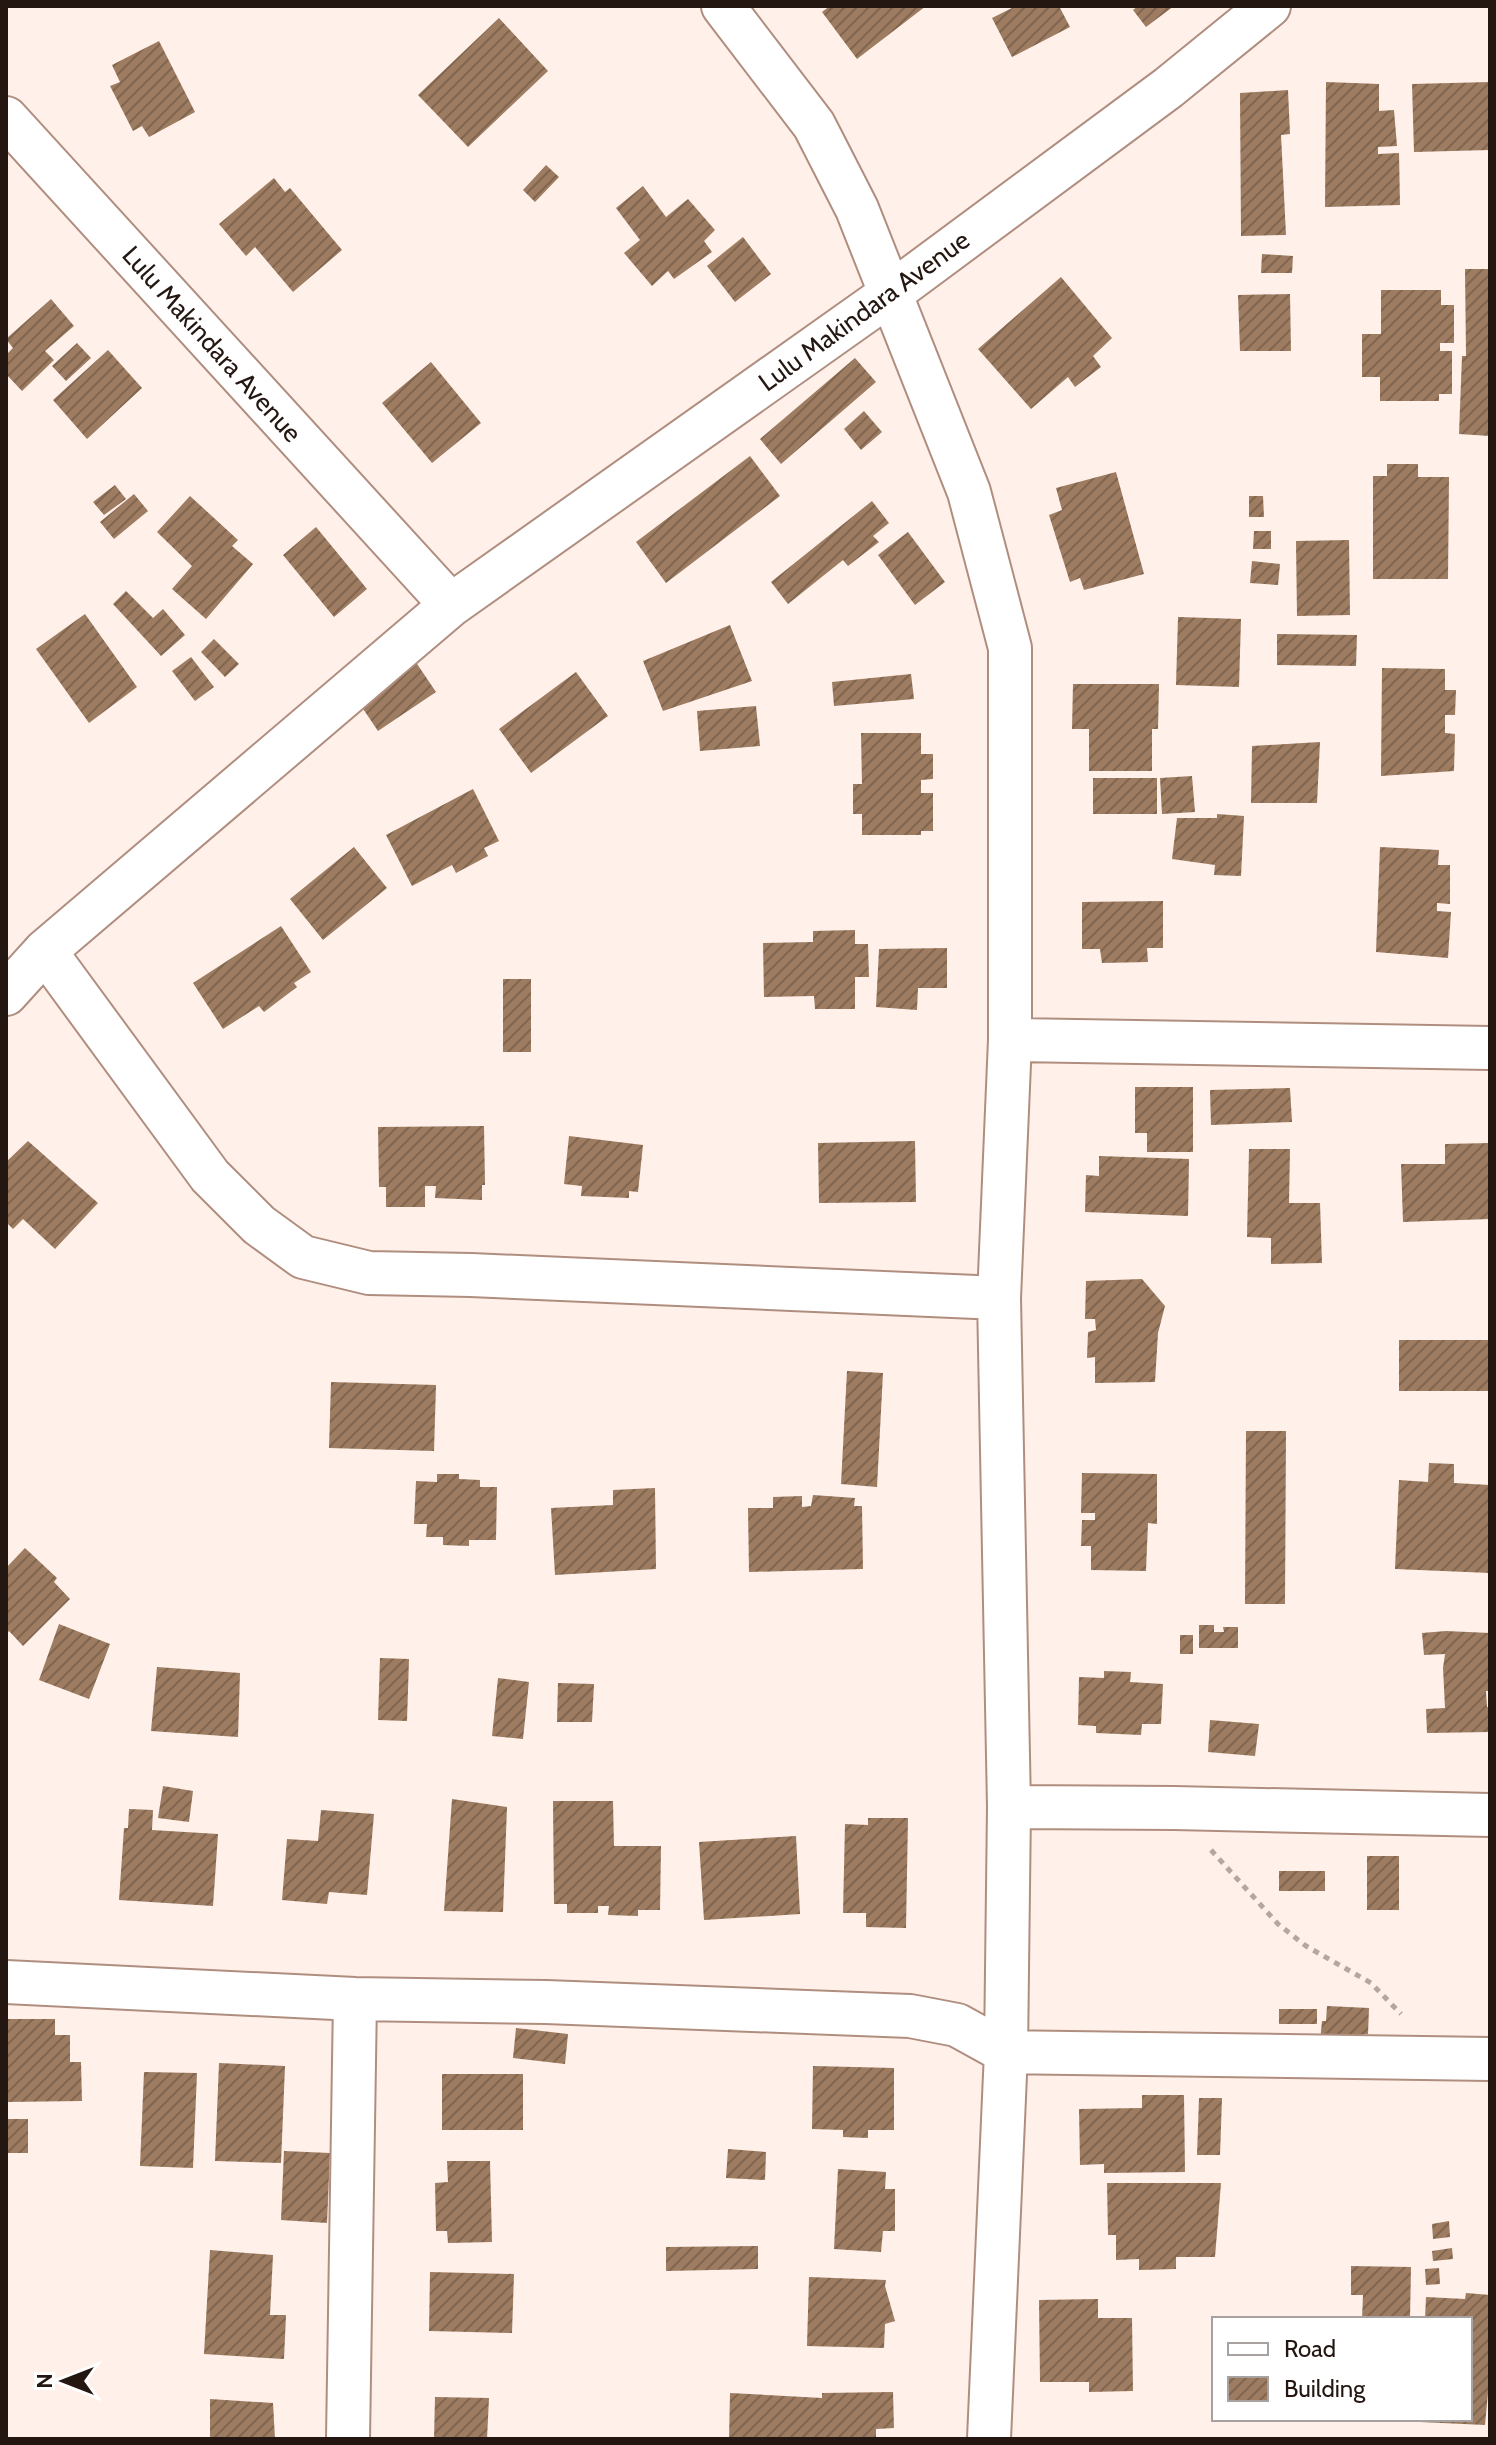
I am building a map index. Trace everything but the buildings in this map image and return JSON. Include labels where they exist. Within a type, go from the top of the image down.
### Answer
[{"type":"street","points":[[723,6],[814,125],[857,209],[969,492],[1010,648],[1010,1040],[999,1298],[1009,1807],[1006,2052],[989,2439]]},
{"type":"street","name":"Lulu Makindara Avenue","points":[[6,994],[45,951],[451,605],[890,294],[1168,88],[1269,6]]},
{"type":"street","name":"Lulu Makindara Avenue","points":[[6,118],[451,605]]},
{"type":"street","points":[[45,951],[210,1176],[259,1225],[303,1257],[369,1273],[999,1298]]},
{"type":"street","points":[[1010,1040],[1490,1048]]},
{"type":"street","points":[[1009,1807],[1490,1815]]},
{"type":"street","points":[[6,1982],[355,1999],[546,2002],[910,2016],[957,2025],[1006,2052],[1490,2059]]},
{"type":"street","points":[[348,2439],[355,1999]]},
{"type":"path","points":[[1174,1808],[1278,1924],[1306,1946],[1371,1983],[1439,2057]]}]
